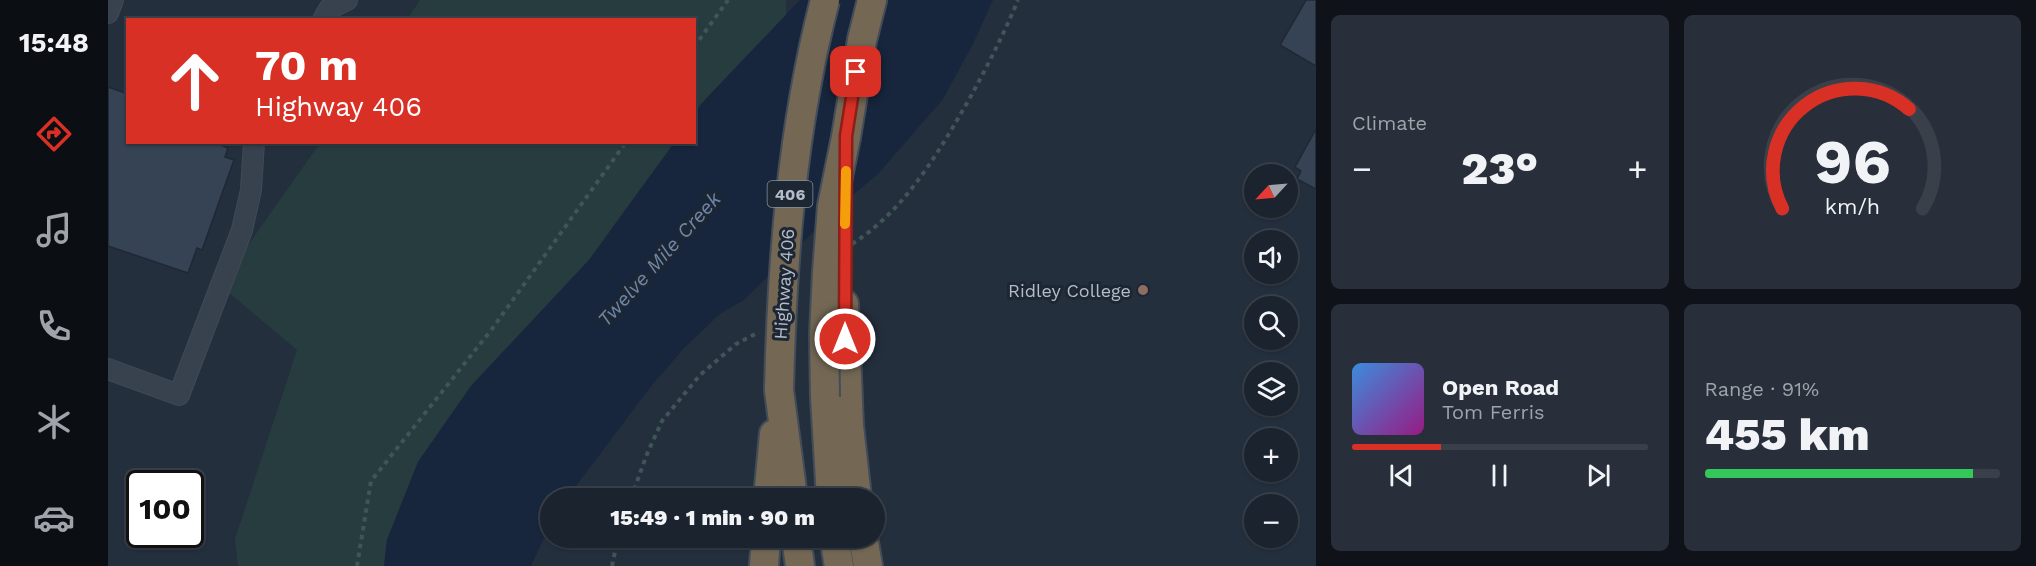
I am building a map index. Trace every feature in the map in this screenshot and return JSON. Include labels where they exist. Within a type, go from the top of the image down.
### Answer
[{"type":"highway","name":"Highway 406","points":[[792,488],[779,390],[781,303],[791,192],[803,102],[825,0]]},
{"type":"highway","name":"406","points":[[830,488],[824,334],[832,206],[862,40],[872,0]]},
{"type":"highway","points":[[846,136],[844,304],[848,417],[856,488]]},
{"type":"highway","points":[[769,488],[779,390]]},
{"type":"highway","points":[[764,566],[765,548]]},
{"type":"highway","points":[[798,548],[800,566]]},
{"type":"highway","points":[[836,548],[838,566]]},
{"type":"highway","points":[[865,548],[868,566]]},
{"type":"lane","points":[[108,13],[113,0]]},
{"type":"lane","points":[[323,18],[329,9],[347,0]]},
{"type":"lane","points":[[108,369],[179,395],[242,230],[251,190],[254,144]]},
{"type":"path","points":[[696,44],[728,0]]},
{"type":"path","points":[[851,245],[873,231],[914,186],[942,146],[1001,42],[1018,0]]},
{"type":"path","points":[[357,566],[370,481],[492,329],[625,144]]},
{"type":"path","points":[[634,488],[646,454],[662,421],[700,375],[736,344],[760,332]]},
{"type":"path","points":[[612,566],[616,548]]},
{"type":"green space","points":[[420,0],[786,0],[786,15],[696,112],[696,18],[408,18]]},
{"type":"green space","points":[[319,144],[673,144],[589,260],[471,386],[418,462],[387,540],[384,566],[238,566],[235,539],[297,350],[220,285]]},
{"type":"water","name":"Twelve Mile Creek","points":[[800,0],[993,0],[973,44],[943,99],[879,173],[842,204],[744,300],[721,313],[684,348],[652,385],[575,488],[540,488],[540,547],[531,566],[384,566],[387,540],[418,462],[471,386],[589,260],[673,144],[696,144],[696,112]]},
{"type":"building","points":[[1306,0],[1316,0],[1316,66],[1280,45]]},
{"type":"building","points":[[108,87],[126,93],[126,144],[219,144],[228,148],[225,157],[234,160],[202,250],[197,248],[188,273],[108,246]]},
{"type":"building","points":[[1316,129],[1316,189],[1298,180],[1301,171],[1297,164]]},
{"type":"slow traffic","points":[[845,224],[846,171]]},
{"type":"place","name":"Ridley College","points":[[1143,290]]},
{"type":"route","points":[[845,339],[846,136],[856,72]]}]
